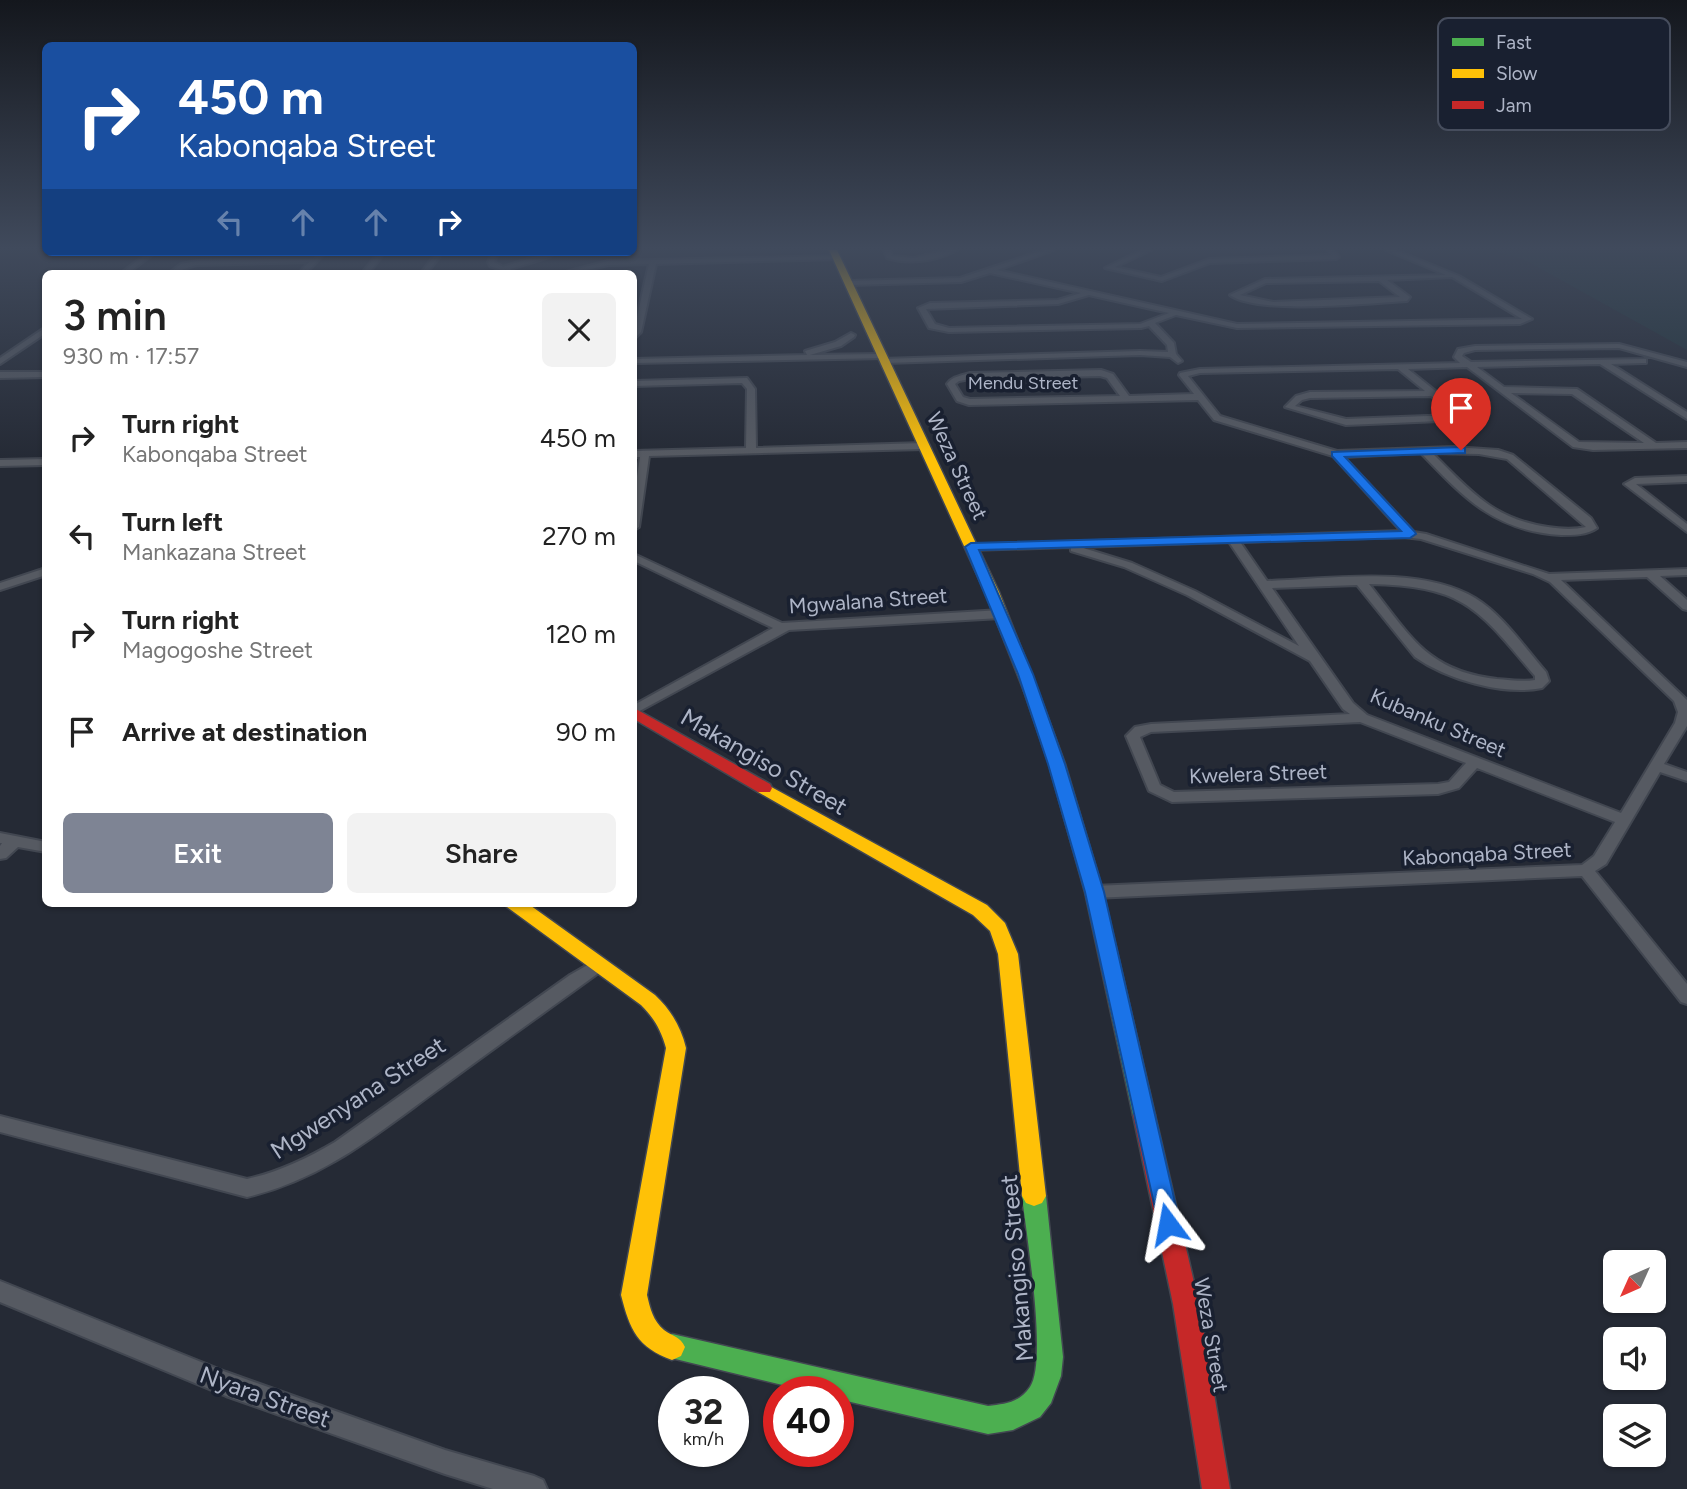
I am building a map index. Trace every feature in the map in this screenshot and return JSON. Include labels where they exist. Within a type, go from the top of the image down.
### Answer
[{"type":"street","name":"Weza Street","points":[[866,319],[1001,614],[1026,674],[1056,764],[1094,892],[1186,1304],[1216,1489]]},
{"type":"street","points":[[928,319],[932,326],[948,330],[1152,324],[1162,319]]},
{"type":"street","points":[[1198,319],[1246,327],[1520,322],[1527,319]]},
{"type":"street","points":[[1152,324],[1171,345],[1172,355],[1188,372],[1643,361]]},
{"type":"street","points":[[0,362],[42,332]]},
{"type":"street","points":[[797,358],[838,344],[851,335]]},
{"type":"street","points":[[1687,365],[1642,350],[1619,346],[1475,348],[1459,354],[1458,357],[1576,445],[1687,445]]},
{"type":"street","points":[[637,361],[1140,353],[1172,355]]},
{"type":"street","points":[[741,359],[744,380],[751,389],[751,451]]},
{"type":"street","points":[[1602,362],[1687,416]]},
{"type":"street","points":[[1401,367],[1432,393],[1460,418],[1346,422],[1289,406],[1299,398],[1310,396],[1432,393]]},
{"type":"street","name":"Mendu Street","points":[[1126,398],[1110,376],[1095,372],[970,376],[956,379],[951,384],[960,399],[969,402],[1198,397]]},
{"type":"street","points":[[1188,372],[1183,378],[1212,414],[1223,421],[1336,454],[1494,450],[1504,453],[1587,520],[1592,528],[1580,531],[1546,530],[1496,515],[1425,452]]},
{"type":"street","points":[[0,375],[42,374]]},
{"type":"street","points":[[637,383],[744,380]]},
{"type":"street","points":[[1502,390],[1574,391],[1654,446]]},
{"type":"street","points":[[637,483],[639,454],[924,446]]},
{"type":"street","points":[[1336,454],[1410,534]]},
{"type":"street","points":[[0,463],[42,462]]},
{"type":"street","points":[[1687,479],[1635,481],[1629,484],[1687,529]]},
{"type":"street","name":"Kabonqaba Street","points":[[971,547],[1410,534],[1549,577],[1684,703],[1686,714],[1600,860],[1586,870],[1566,873],[1094,892]]},
{"type":"street","name":"Kubanku Street","points":[[1233,540],[1348,706],[1363,718],[1622,819]]},
{"type":"street","points":[[1057,544],[1128,565],[1192,593],[1314,659]]},
{"type":"street","points":[[637,558],[780,627]]},
{"type":"street","points":[[0,587],[42,572]]},
{"type":"street","points":[[1549,577],[1687,572]]},
{"type":"street","points":[[1649,573],[1687,606]]},
{"type":"street","points":[[1265,585],[1414,581],[1462,596],[1477,606],[1503,632],[1541,675],[1542,681],[1536,685],[1491,684],[1431,663],[1419,654],[1362,583]]},
{"type":"street","name":"Mgwalana Street","points":[[637,709],[780,627],[1001,614]]},
{"type":"street","name":"Makangiso Street","points":[[519,907],[648,1000],[665,1016],[674,1034],[676,1048],[634,1295],[640,1321],[647,1333],[660,1344],[712,1358],[988,1420],[1005,1421],[1023,1414],[1039,1401],[1052,1357],[1008,954],[1006,938],[1000,927],[972,906],[637,713]]},
{"type":"street","name":"Kwelera Street","points":[[1363,718],[1151,727],[1140,730],[1133,736],[1154,788],[1165,796],[1181,798],[1438,789],[1454,785],[1475,762]]},
{"type":"street","points":[[1655,766],[1687,777]]},
{"type":"street","points":[[0,854],[8,840],[42,846]]},
{"type":"street","points":[[1586,870],[1687,997]]},
{"type":"street","name":"Mgwenyana Street","points":[[0,1124],[247,1188],[270,1185],[288,1179],[371,1127],[598,965]]},
{"type":"street","name":"Nyara Street","points":[[0,1291],[226,1384],[445,1462],[534,1489]]},
{"type":"shaded area","points":[[1632,319],[1687,319],[1687,350]]},
{"type":"traffic: fast","points":[[1031,691],[1057,764],[1094,892],[1144,1115]]},
{"type":"traffic: fast","points":[[672,1347],[988,1420],[1013,1416],[1031,1407],[1042,1394],[1050,1357],[1050,1335],[1034,1196]]},
{"type":"traffic: slow","points":[[865,319],[992,592],[1031,691]]},
{"type":"traffic: slow","points":[[764,788],[980,910],[998,928],[1008,954],[1034,1196]]},
{"type":"traffic: slow","points":[[520,907],[648,1000],[662,1016],[672,1034],[676,1048],[634,1295],[645,1328],[663,1344],[672,1347]]},
{"type":"traffic: jam","points":[[637,715],[764,788]]},
{"type":"traffic: jam","points":[[1144,1115],[1186,1304],[1216,1489]]},
{"type":"route","points":[[1168,1224],[1094,892],[1026,674],[971,547],[1410,534],[1336,454],[1461,450]]}]
